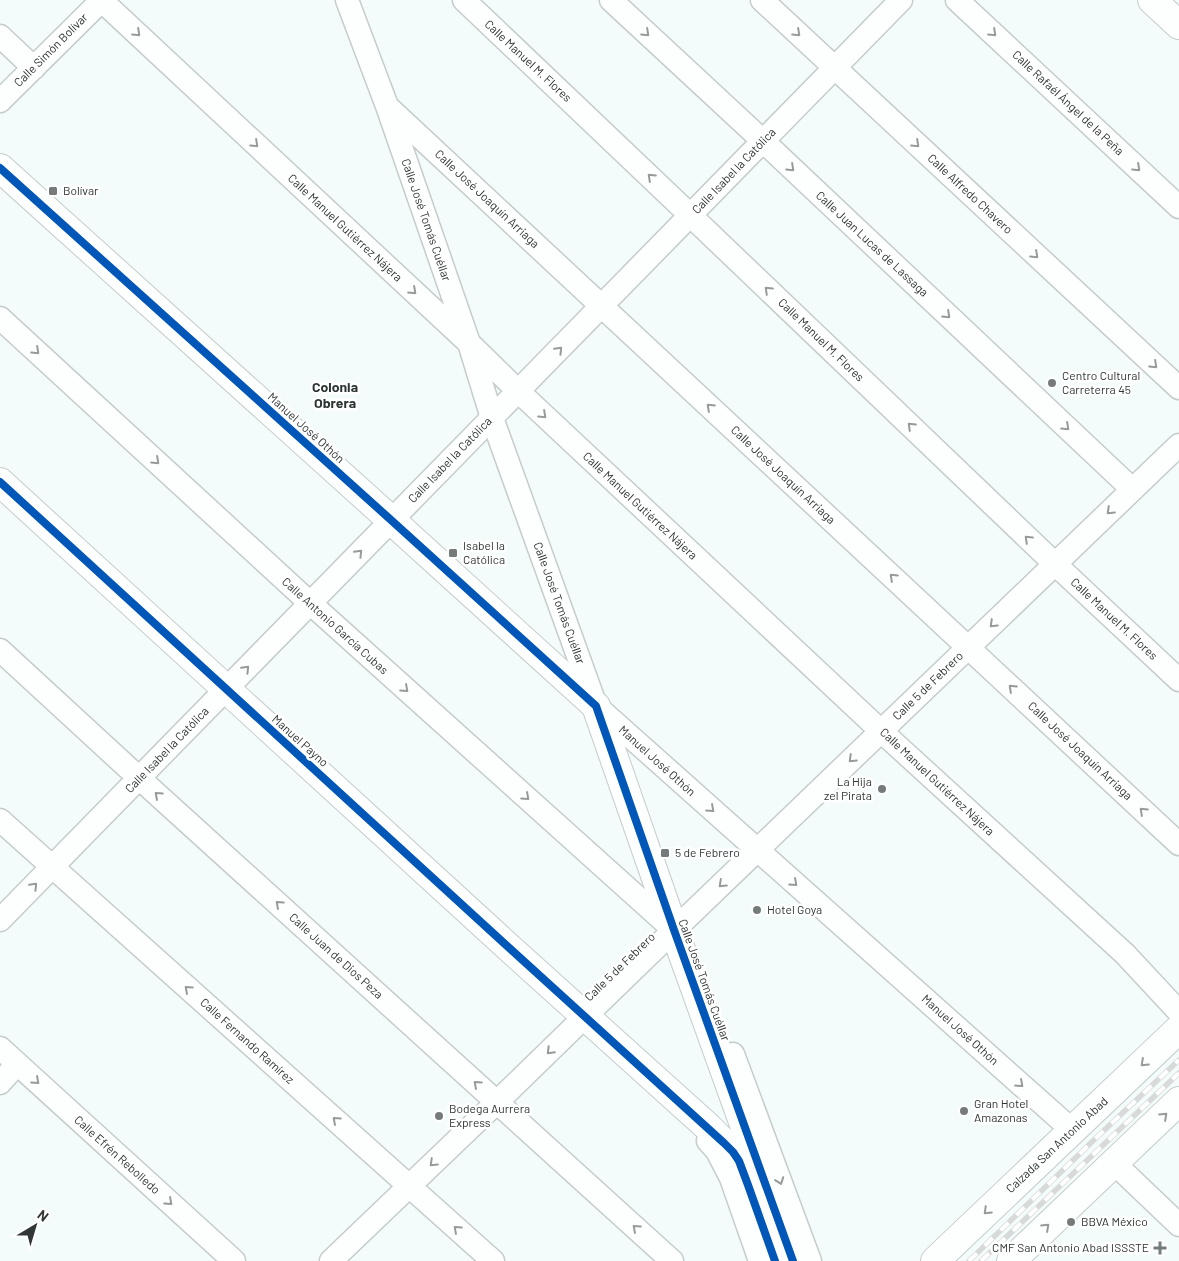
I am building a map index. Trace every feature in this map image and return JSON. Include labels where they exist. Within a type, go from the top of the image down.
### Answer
[{"type":"main road","points":[[1152,0],[1179,26]]},
{"type":"main road","name":"Manuel José Othón","points":[[0,168],[596,706]]},
{"type":"main road","name":"Manuel Payno","points":[[0,482],[585,1016]]},
{"type":"main road","name":"Calle José Tomás Cuéllar","points":[[596,706],[793,1261]]},
{"type":"main road","points":[[585,1016],[733,1152],[739,1161],[775,1261]]},
{"type":"main road","name":"Calzada San Antonio Abad","points":[[935,1261],[1179,1029]]},
{"type":"main road","points":[[1011,1261],[1179,1102]]},
{"type":"street","name":"Calle Simón Bolívar","points":[[0,101],[102,0]]},
{"type":"street","name":"Calle Manuel Gutiérrez Nájera","points":[[102,0],[881,731],[1125,954],[1179,1012]]},
{"type":"street","name":"Calle José Tomás Cuéllar","points":[[347,0],[387,106],[469,343],[492,418],[596,706]]},
{"type":"street","name":"Calle Manuel M. Flores","points":[[464,0],[1179,680]]},
{"type":"street","name":"Calle Juan Lucas de Lassaga","points":[[610,0],[763,141],[1132,489]]},
{"type":"street","name":"Calle Alfredo Chavero","points":[[762,0],[1179,388]]},
{"type":"street","name":"Calle Isabel la Católica","points":[[0,920],[901,0]]},
{"type":"street","name":"Calle Rafaél Ángel de la Peña","points":[[957,0],[1179,207]]},
{"type":"street","points":[[0,36],[34,68]]},
{"type":"street","name":"Calle José Joaquín Arriaga","points":[[387,106],[1179,844]]},
{"type":"street","name":"Calle Antonio García Cubas","points":[[0,318],[310,603],[674,930],[692,943],[810,1261]]},
{"type":"street","name":"Calle 5 de Febrero","points":[[331,1261],[1179,445]]},
{"type":"street","name":"Calle Juan de Dios Peza","points":[[0,650],[672,1261]]},
{"type":"street","name":"Manuel José Othón","points":[[596,706],[1072,1130]]},
{"type":"street","name":"Calle Fernando Ramírez","points":[[0,820],[493,1261]]},
{"type":"street","name":"Calle Efrén Rebolledo","points":[[0,1048],[234,1261]]},
{"type":"street","points":[[634,1062],[656,1094],[702,1134],[717,1151],[731,1178],[760,1261]]},
{"type":"street","points":[[0,1083],[17,1064]]},
{"type":"street","points":[[1114,1163],[1179,1225]]},
{"type":"railway","points":[[969,1261],[1179,1060]]},
{"type":"railway","points":[[981,1261],[1179,1073]]},
{"type":"cycle path","points":[[0,168],[596,706],[793,1261]]},
{"type":"cycle path","points":[[0,482],[733,1152],[739,1161],[775,1261]]},
{"type":"place","name":"Bolívar","points":[[53,191]]},
{"type":"place","name":"Centro Cultural Carreterra 45","points":[[1052,383]]},
{"type":"place","name":"Isabel la Católica","points":[[453,553]]},
{"type":"place","name":"La Hija zel Pirata","points":[[882,789]]},
{"type":"place","name":"5 de Febrero","points":[[665,853]]},
{"type":"place","name":"Hotel Goya","points":[[757,910]]},
{"type":"place","name":"Gran Hotel Amazonas","points":[[964,1111]]},
{"type":"place","name":"Bodega Aurrera Express","points":[[439,1116]]},
{"type":"place","name":"BBVA México","points":[[1071,1222]]},
{"type":"place","name":"CMF San Antonio Abad ISSSTE","points":[[1160,1248]]},
{"type":"district","name":"Colonia Obrera","points":[[335,396]]}]
